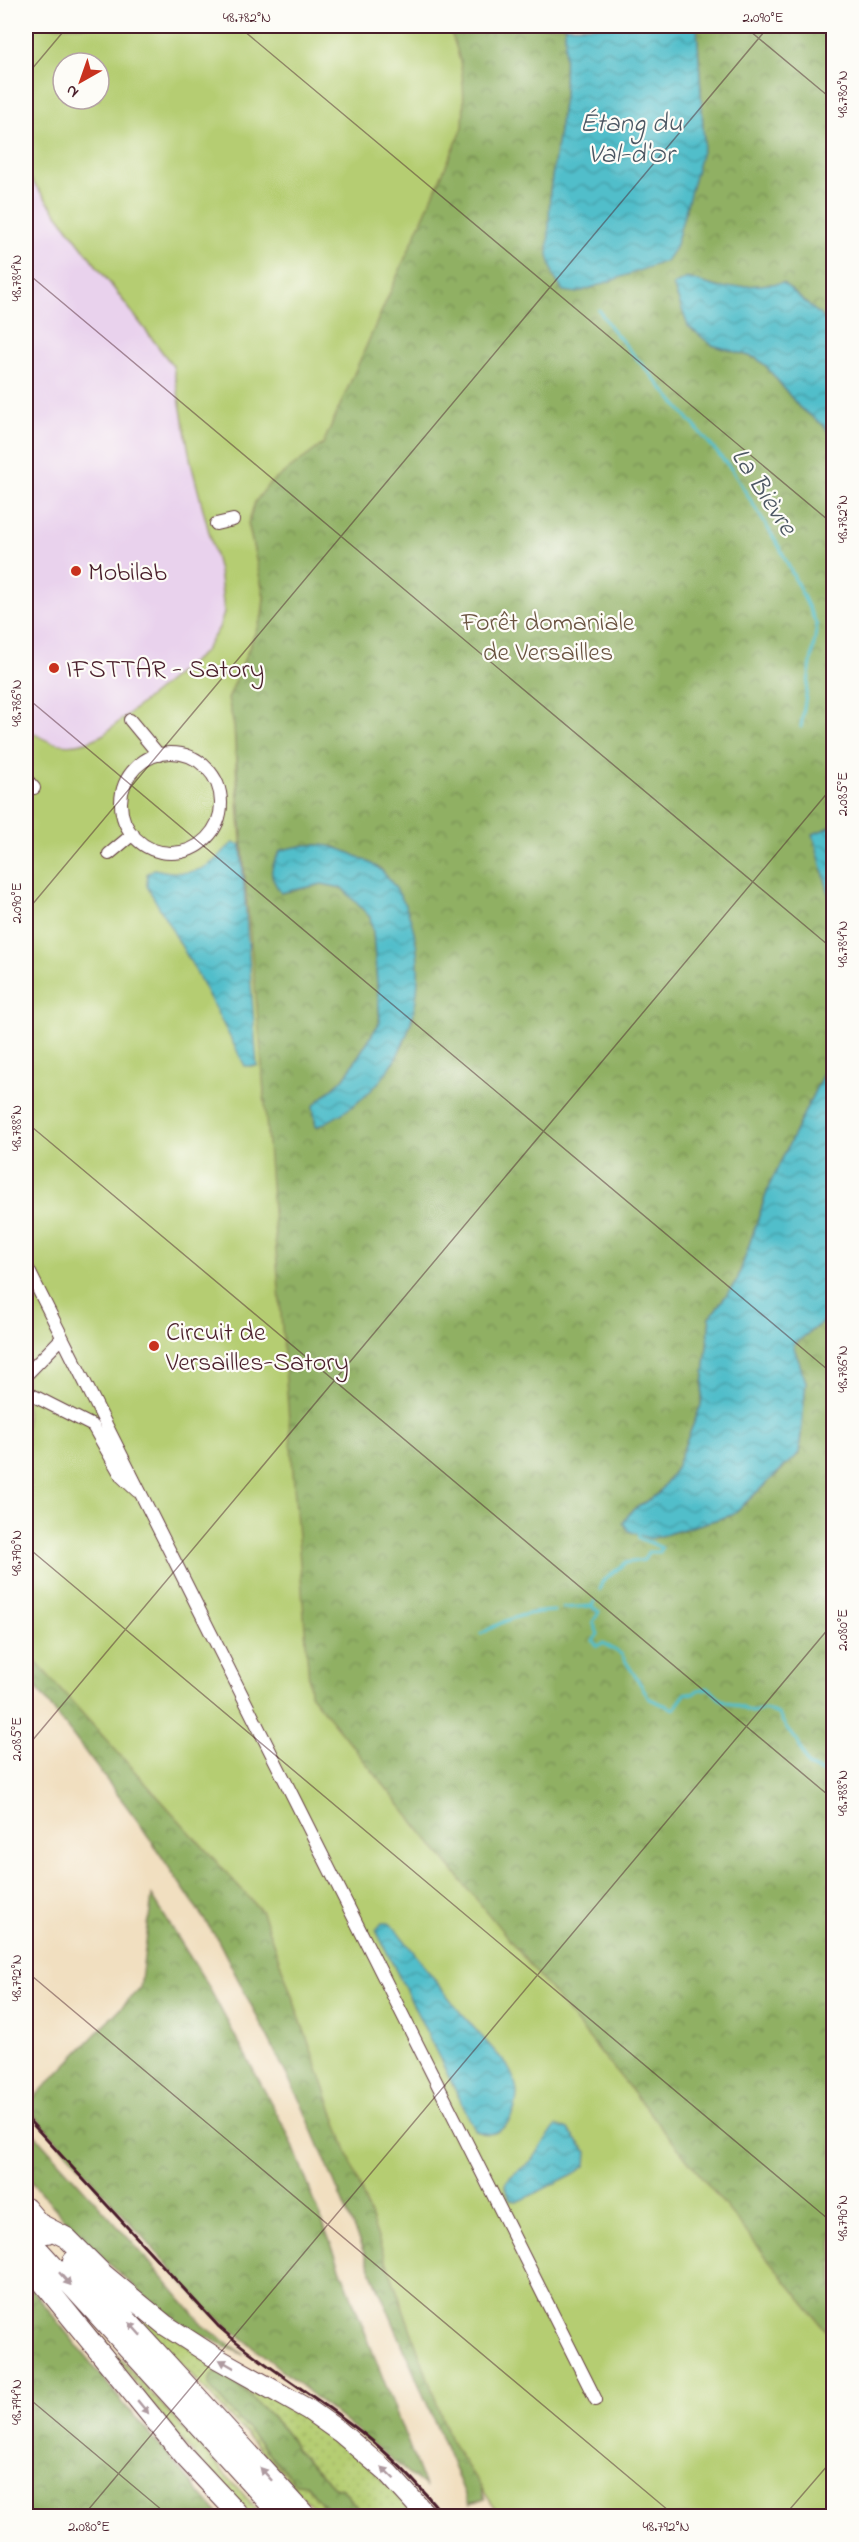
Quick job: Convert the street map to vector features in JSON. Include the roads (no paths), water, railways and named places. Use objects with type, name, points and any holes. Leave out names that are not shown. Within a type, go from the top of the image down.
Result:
[{"type":"highway","points":[[26,2208],[33,2230],[281,2517]]},
{"type":"highway","points":[[33,2230],[306,2517]]},
{"type":"highway","points":[[33,2230],[68,2238],[103,2274],[165,2325],[213,2356],[309,2410],[340,2432],[388,2473],[427,2517]]},
{"type":"highway","points":[[26,2262],[184,2456],[240,2517]]},
{"type":"street","points":[[216,524],[233,519]]},
{"type":"street","points":[[130,720],[159,755]]},
{"type":"street","points":[[171,753],[188,756],[202,763],[213,775],[220,789],[222,805],[218,820],[210,834],[199,845],[184,851],[169,853],[153,849],[133,834],[122,811],[122,793],[128,777],[139,764],[159,755],[171,753]]},
{"type":"street","points":[[109,854],[133,834]]},
{"type":"street","points":[[26,1265],[596,2400]]},
{"type":"street","points":[[26,1375],[62,1338]]},
{"type":"street","points":[[26,1392],[93,1426],[122,1477],[140,1494]]},
{"type":"water","name":"Étang du Val-d'Or","points":[[565,26],[697,26],[704,144],[675,248],[666,261],[577,293],[563,291],[554,277],[548,255],[550,191],[564,97]]},
{"type":"water","points":[[687,278],[720,288],[783,283],[833,326],[833,438],[823,425],[799,407],[766,366],[756,358],[712,345],[688,326],[673,285]]},
{"type":"water","points":[[834,826],[833,910],[813,834]]},
{"type":"water","points":[[233,843],[241,845],[257,1066],[245,1066],[194,968],[147,886],[147,874],[154,869],[178,873],[201,869],[215,860]]},
{"type":"water","points":[[306,845],[338,848],[382,871],[397,890],[408,912],[415,936],[418,961],[418,986],[414,1011],[407,1034],[390,1068],[382,1079],[352,1107],[316,1127],[313,1106],[345,1077],[380,1022],[370,917],[342,888],[322,884],[281,893],[274,881],[272,867],[281,850]]},
{"type":"water","points":[[833,1053],[833,1318],[825,1320],[793,1345],[806,1382],[799,1453],[732,1515],[650,1539],[629,1531],[623,1523],[631,1511],[658,1494],[675,1470],[701,1405],[710,1317],[737,1281],[769,1186]]},
{"type":"water","points":[[382,1923],[389,1923],[395,1928],[460,2012],[507,2065],[516,2084],[517,2100],[511,2118],[500,2130],[484,2133],[475,2130],[376,1930]]},
{"type":"water","points":[[557,2126],[568,2130],[587,2152],[586,2165],[522,2200],[510,2199],[505,2185],[507,2181],[532,2160]]},
{"type":"waterway","name":"La Bièvre","points":[[599,310],[610,327],[732,470],[780,548],[817,625],[801,727]]},
{"type":"waterway","points":[[600,1590],[602,1582],[625,1563],[644,1560],[648,1552],[660,1552],[662,1548],[639,1538],[638,1532]]},
{"type":"waterway","points":[[594,1602],[592,1606],[599,1612],[593,1622],[598,1634],[593,1641],[597,1646],[603,1643],[621,1654],[650,1699],[674,1709],[686,1693],[693,1694],[698,1690],[709,1688],[720,1699],[752,1712],[765,1709],[778,1714],[797,1740],[808,1766],[834,1777]]},
{"type":"waterway","points":[[563,1608],[591,1606]]},
{"type":"waterway","points":[[481,1634],[516,1617],[554,1611]]},
{"type":"railway","points":[[26,2117],[219,2327],[253,2355],[343,2418],[383,2450],[405,2471],[444,2516]]},
{"type":"place","name":"Mobilab","points":[[76,571]]},
{"type":"place","name":"IFSTTAR - Satory","points":[[54,668]]},
{"type":"place","name":"Circuit de Versailles-Satory","points":[[154,1346]]},
{"type":"park label","name":"Forêt domaniale de Versailles","points":[[548,636]]}]
